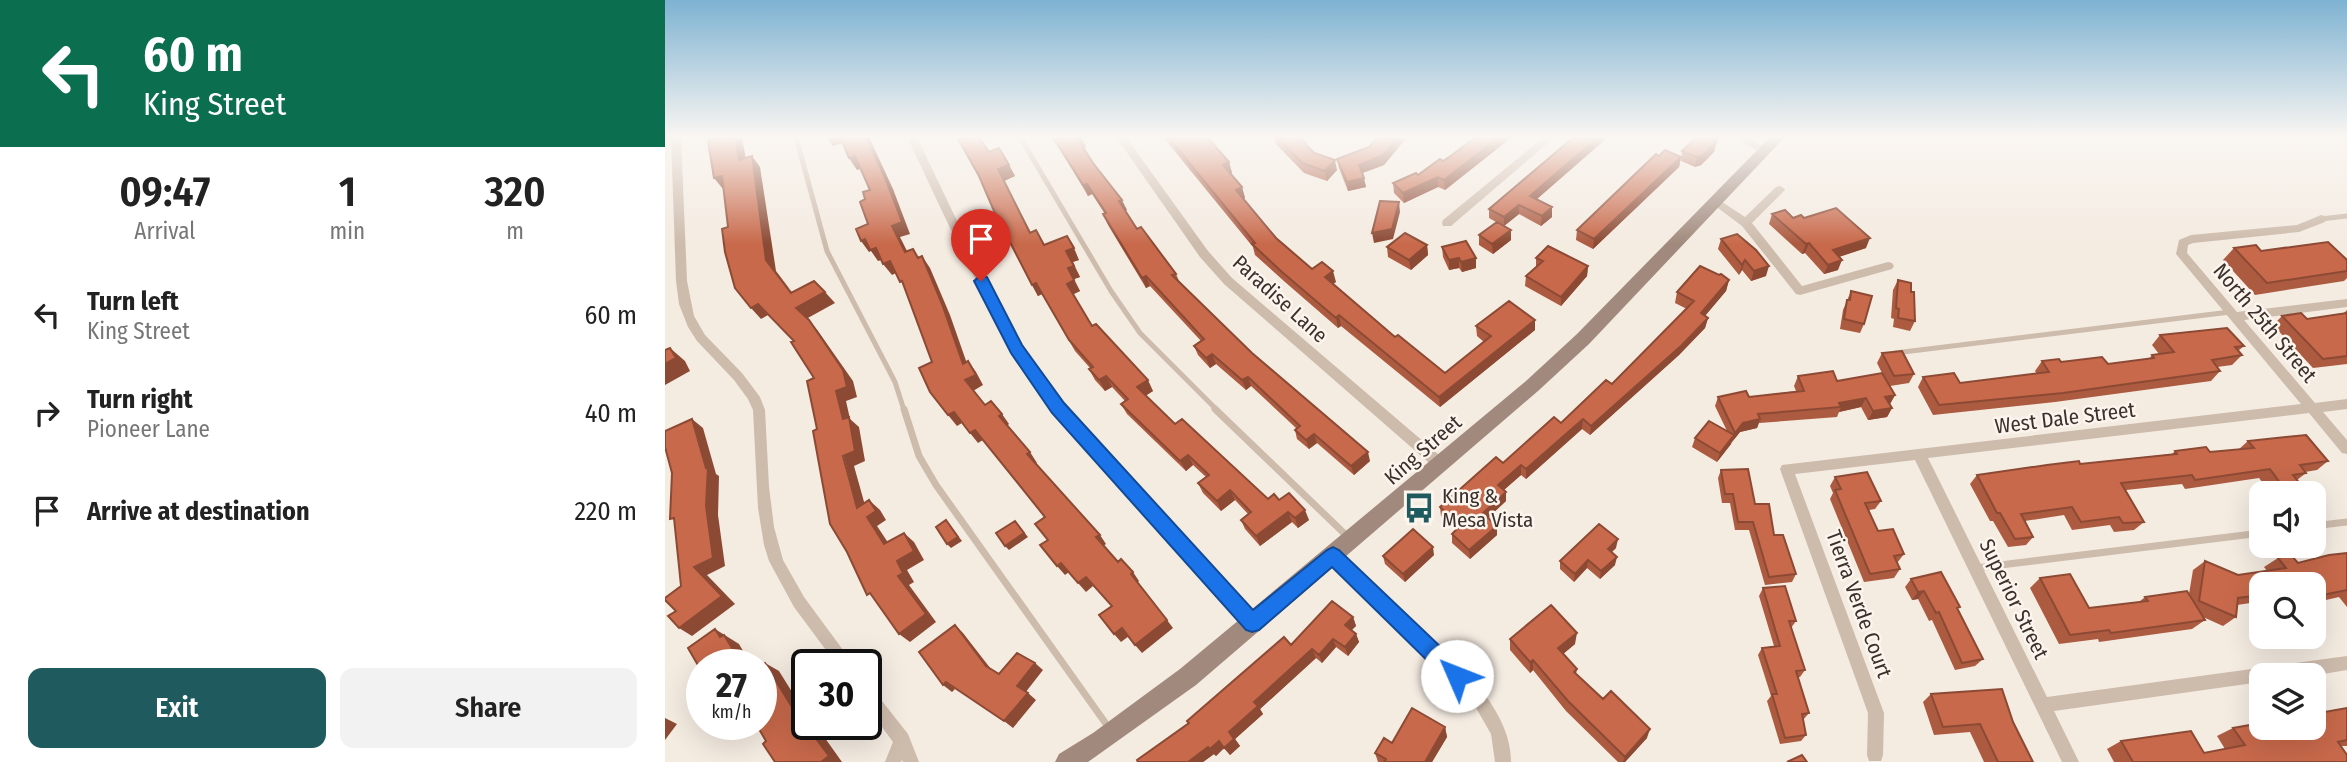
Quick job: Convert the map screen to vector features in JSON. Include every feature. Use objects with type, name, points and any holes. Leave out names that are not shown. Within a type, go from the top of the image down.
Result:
[{"type":"street","points":[[678,173],[680,281],[683,301],[695,330],[754,394],[759,410],[766,512],[775,559],[806,611],[834,649]]},
{"type":"street","points":[[929,173],[1000,319],[1032,374],[1058,408],[1252,623]]},
{"type":"street","name":"Paradise Lane","points":[[1146,173],[1204,254],[1228,281],[1440,464]]},
{"type":"street","points":[[1447,223],[1507,173]]},
{"type":"street","name":"King Street","points":[[1067,762],[1188,677],[1532,386],[1583,339],[1744,173]]},
{"type":"street","points":[[1746,223],[1780,189]]},
{"type":"street","points":[[1715,202],[1746,223],[1800,290],[1888,266]]},
{"type":"street","points":[[2181,254],[2183,243],[2191,239],[2299,228],[2321,219]]},
{"type":"street","name":"North 25th Street","points":[[2181,254],[2347,449]]},
{"type":"street","points":[[2232,315],[2347,303]]},
{"type":"street","name":"West Dale Street","points":[[1787,469],[2347,404]]},
{"type":"street","name":"Superior Street","points":[[1919,454],[2071,762]]},
{"type":"street","name":"Tierra Verde Court","points":[[1787,469],[1876,713],[1875,755]]},
{"type":"street","points":[[1333,556],[1476,694],[1499,734],[1503,762]]},
{"type":"street","points":[[2043,705],[2347,663]]},
{"type":"street","points":[[882,713],[902,740],[911,762]]},
{"type":"street","points":[[894,762],[902,740]]},
{"type":"lane","points":[[806,173],[827,251],[895,382],[919,456],[936,485],[1112,732]]},
{"type":"lane","points":[[1041,173],[1111,291],[1140,333],[1352,541]]},
{"type":"lane","points":[[2321,219],[2347,216]]},
{"type":"lane","points":[[1882,355],[2232,315]]},
{"type":"lane","points":[[2326,524],[2347,522]]},
{"type":"lane","points":[[1976,568],[2249,534]]},
{"type":"building","points":[[713,173],[754,173],[766,260],[791,293],[814,281],[825,292],[796,308],[809,320],[843,370],[847,387],[836,391],[843,419],[849,417],[855,451],[843,456],[857,508],[869,500],[876,511],[867,517],[884,544],[904,533],[914,551],[897,561],[903,573],[898,576],[926,614],[899,634],[870,593],[867,595],[847,552],[830,524],[813,431],[817,429],[807,381],[814,378],[791,342],[794,341],[758,304],[751,308],[735,288],[722,229],[728,227],[722,176],[714,178]]},
{"type":"building","points":[[862,173],[882,173],[902,222],[892,226],[905,252],[913,249],[918,258],[922,256],[963,364],[968,361],[976,375],[965,380],[985,405],[991,401],[1002,414],[999,416],[1030,452],[1027,454],[1100,535],[1096,537],[1118,562],[1121,559],[1133,572],[1131,574],[1167,620],[1135,645],[1122,628],[1114,634],[1099,615],[1112,606],[1086,577],[1078,583],[1061,563],[1057,566],[1040,545],[1048,540],[1035,524],[1045,517],[975,430],[970,433],[954,412],[948,415],[930,392],[919,368],[932,362],[902,281],[900,282],[890,261],[883,264],[876,248],[870,250],[865,239],[861,241],[856,229],[868,224],[860,202],[865,199],[863,192],[870,190]]},
{"type":"building","points":[[977,173],[1000,173],[1030,233],[1036,230],[1044,245],[1067,236],[1074,248],[1066,251],[1074,266],[1068,268],[1074,280],[1067,284],[1092,326],[1096,324],[1148,380],[1137,387],[1175,424],[1182,419],[1268,499],[1274,494],[1279,500],[1289,493],[1305,510],[1295,518],[1288,512],[1256,536],[1241,520],[1251,512],[1230,490],[1217,501],[1198,483],[1209,475],[1188,455],[1180,461],[1121,404],[1128,399],[1106,376],[1099,380],[1089,369],[1093,367],[1069,340],[1036,283],[1032,285]]},
{"type":"building","points":[[1075,173],[1100,173],[1122,200],[1119,201],[1137,229],[1141,227],[1176,274],[1172,275],[1252,353],[1368,452],[1351,466],[1314,434],[1306,440],[1295,430],[1300,426],[1248,377],[1242,380],[1212,354],[1206,358],[1194,346],[1204,339],[1146,276],[1142,278],[1103,214],[1106,213],[1087,184],[1083,185]]},
{"type":"building","points":[[1197,173],[1230,173],[1242,187],[1236,190],[1276,238],[1312,269],[1322,262],[1333,271],[1325,277],[1395,337],[1398,335],[1445,373],[1491,336],[1476,326],[1509,301],[1535,320],[1439,397],[1339,315],[1336,318],[1252,244],[1255,243]]},
{"type":"building","points":[[1343,173],[1362,173],[1364,178],[1347,182]]},
{"type":"building","points":[[1416,173],[1418,175],[1421,173],[1454,173],[1444,180],[1438,177],[1403,193],[1393,183]]},
{"type":"building","points":[[1532,173],[1557,173],[1530,196],[1552,207],[1542,216],[1519,205],[1504,217],[1489,209]]},
{"type":"building","points":[[1637,173],[1664,173],[1594,239],[1577,230]]},
{"type":"building","points":[[1380,201],[1399,202],[1392,229],[1372,233]]},
{"type":"building","points":[[1836,208],[1870,238],[1833,250],[1842,260],[1828,265],[1809,243],[1806,244],[1772,214],[1785,210],[1793,218],[1801,215],[1804,218]]},
{"type":"building","points":[[1497,222],[1511,230],[1492,244],[1479,235]]},
{"type":"building","points":[[1405,233],[1427,245],[1409,260],[1387,247]]},
{"type":"building","points":[[1737,234],[1756,250],[1769,266],[1754,271],[1745,260],[1742,265],[1721,239]]},
{"type":"building","points":[[1466,241],[1476,258],[1461,262],[1459,258],[1449,260],[1442,247]]},
{"type":"building","points":[[2328,242],[2347,260],[2347,271],[2267,283],[2234,248],[2256,245],[2261,251]]},
{"type":"building","points":[[1548,246],[1588,266],[1561,297],[1526,276],[1543,261],[1536,258]]},
{"type":"building","points":[[1700,266],[1729,280],[1701,313],[1708,318],[1682,345],[1591,426],[1583,419],[1526,469],[1521,465],[1498,485],[1506,492],[1483,513],[1497,526],[1469,550],[1452,534],[1460,526],[1440,507],[1496,457],[1503,463],[1554,417],[1561,423],[1606,380],[1612,384],[1694,301],[1677,292]]},
{"type":"building","points":[[1898,280],[1911,283],[1915,321],[1898,318]]},
{"type":"building","points":[[1851,291],[1872,296],[1864,324],[1844,319]]},
{"type":"building","points":[[2301,313],[2307,319],[2347,313],[2347,356],[2323,359],[2282,316]]},
{"type":"building","points":[[2227,328],[2244,346],[2235,347],[2242,355],[2212,360],[2220,371],[2063,393],[1939,405],[1923,377],[1954,373],[1960,383],[2049,372],[2042,361],[2059,359],[2061,362],[2102,357],[2108,364],[2154,358],[2152,355],[2174,352],[2160,335]]},
{"type":"building","points":[[670,348],[676,358],[665,364],[665,350]]},
{"type":"building","points":[[1902,351],[1914,374],[1894,376],[1882,353]]},
{"type":"building","points":[[1833,371],[1837,381],[1882,373],[1895,395],[1885,397],[1892,408],[1873,411],[1866,398],[1839,403],[1841,407],[1758,414],[1760,419],[1743,423],[1735,433],[1718,397],[1746,391],[1749,397],[1804,391],[1798,376]]},
{"type":"building","points":[[692,419],[706,468],[708,467],[706,506],[713,558],[694,567],[722,596],[679,628],[668,616],[676,611],[665,600],[681,586],[674,518],[670,519],[672,473],[665,447],[665,431]]},
{"type":"building","points":[[1709,421],[1734,435],[1720,453],[1695,438]]},
{"type":"building","points":[[2306,435],[2328,461],[2300,465],[2306,473],[2293,475],[2298,481],[2279,481],[2270,469],[2195,480],[2192,475],[2121,483],[2144,522],[2123,523],[2119,517],[2081,522],[2072,507],[2021,514],[2033,537],[2015,539],[2000,513],[1997,513],[1977,475],[2079,461],[2080,464],[2177,454],[2175,451],[2206,447],[2210,452],[2254,448],[2248,441]]},
{"type":"building","points":[[1748,469],[1755,504],[1769,504],[1774,535],[1783,535],[1796,574],[1769,577],[1753,522],[1738,522],[1733,494],[1725,494],[1721,470]]},
{"type":"building","points":[[1867,472],[1881,501],[1865,503],[1878,531],[1893,529],[1904,554],[1894,556],[1900,569],[1870,574],[1835,490],[1841,489],[1835,477]]},
{"type":"building","points":[[946,520],[958,537],[947,544],[936,527]]},
{"type":"building","points":[[1015,521],[1024,533],[1005,546],[996,533]]},
{"type":"building","points":[[1599,524],[1618,539],[1608,549],[1617,557],[1601,571],[1588,560],[1575,574],[1560,561]]},
{"type":"building","points":[[1413,529],[1433,547],[1403,574],[1383,556]]},
{"type":"building","points":[[2347,553],[2347,590],[2326,594],[2326,572],[2259,572],[2286,568],[2278,558],[2294,558],[2298,563],[2326,558],[2329,555]]},
{"type":"building","points":[[2205,561],[2238,575],[2249,573],[2249,597],[2238,598],[2236,617],[2199,601]]},
{"type":"building","points":[[1941,572],[1983,659],[1962,663],[1939,612],[1936,613],[1924,591],[1918,592],[1911,579]]},
{"type":"building","points":[[2070,574],[2089,608],[2148,601],[2145,597],[2187,591],[2205,620],[2111,633],[2109,630],[2070,635],[2040,578]]},
{"type":"building","points":[[1785,586],[1796,621],[1789,621],[1805,670],[1796,671],[1809,713],[1802,714],[1806,735],[1785,738],[1772,694],[1777,694],[1762,648],[1780,646],[1763,588]]},
{"type":"building","points":[[1332,601],[1353,617],[1345,625],[1356,634],[1345,647],[1333,639],[1319,655],[1312,649],[1254,702],[1258,706],[1229,732],[1234,739],[1224,748],[1219,741],[1188,762],[1138,762],[1137,760],[1189,723],[1187,721],[1284,637],[1291,645]]},
{"type":"building","points":[[1551,605],[1577,633],[1558,648],[1577,669],[1574,672],[1603,699],[1611,691],[1650,729],[1625,757],[1510,639]]},
{"type":"building","points":[[955,625],[986,666],[999,674],[1017,653],[1035,663],[1017,686],[1028,693],[1004,721],[946,682],[943,685],[919,652]]},
{"type":"building","points":[[715,629],[720,637],[724,635],[733,649],[689,649]]},
{"type":"building","points":[[777,683],[791,706],[791,740],[817,740],[829,756],[821,762],[775,762],[763,744],[777,740]]},
{"type":"building","points":[[2002,689],[2013,722],[2033,762],[1998,762],[1980,724],[1943,727],[1931,694]]},
{"type":"building","points":[[1412,708],[1445,727],[1425,762],[1384,762],[1386,759],[1375,753],[1384,738],[1392,743]]},
{"type":"building","points":[[2347,708],[2347,740],[2338,742],[2347,755],[2347,762],[2133,762],[2121,741],[2191,731],[2204,753],[2245,745],[2233,728],[2249,725],[2249,740],[2326,740],[2326,712]]},
{"type":"building","points":[[1802,755],[1807,762],[1787,762]]},
{"type":"place","name":"King & Mesa Vista","points":[[1419,508]]},
{"type":"route","points":[[981,281],[1016,348],[1058,408],[1252,623],[1333,556],[1457,676]]}]
